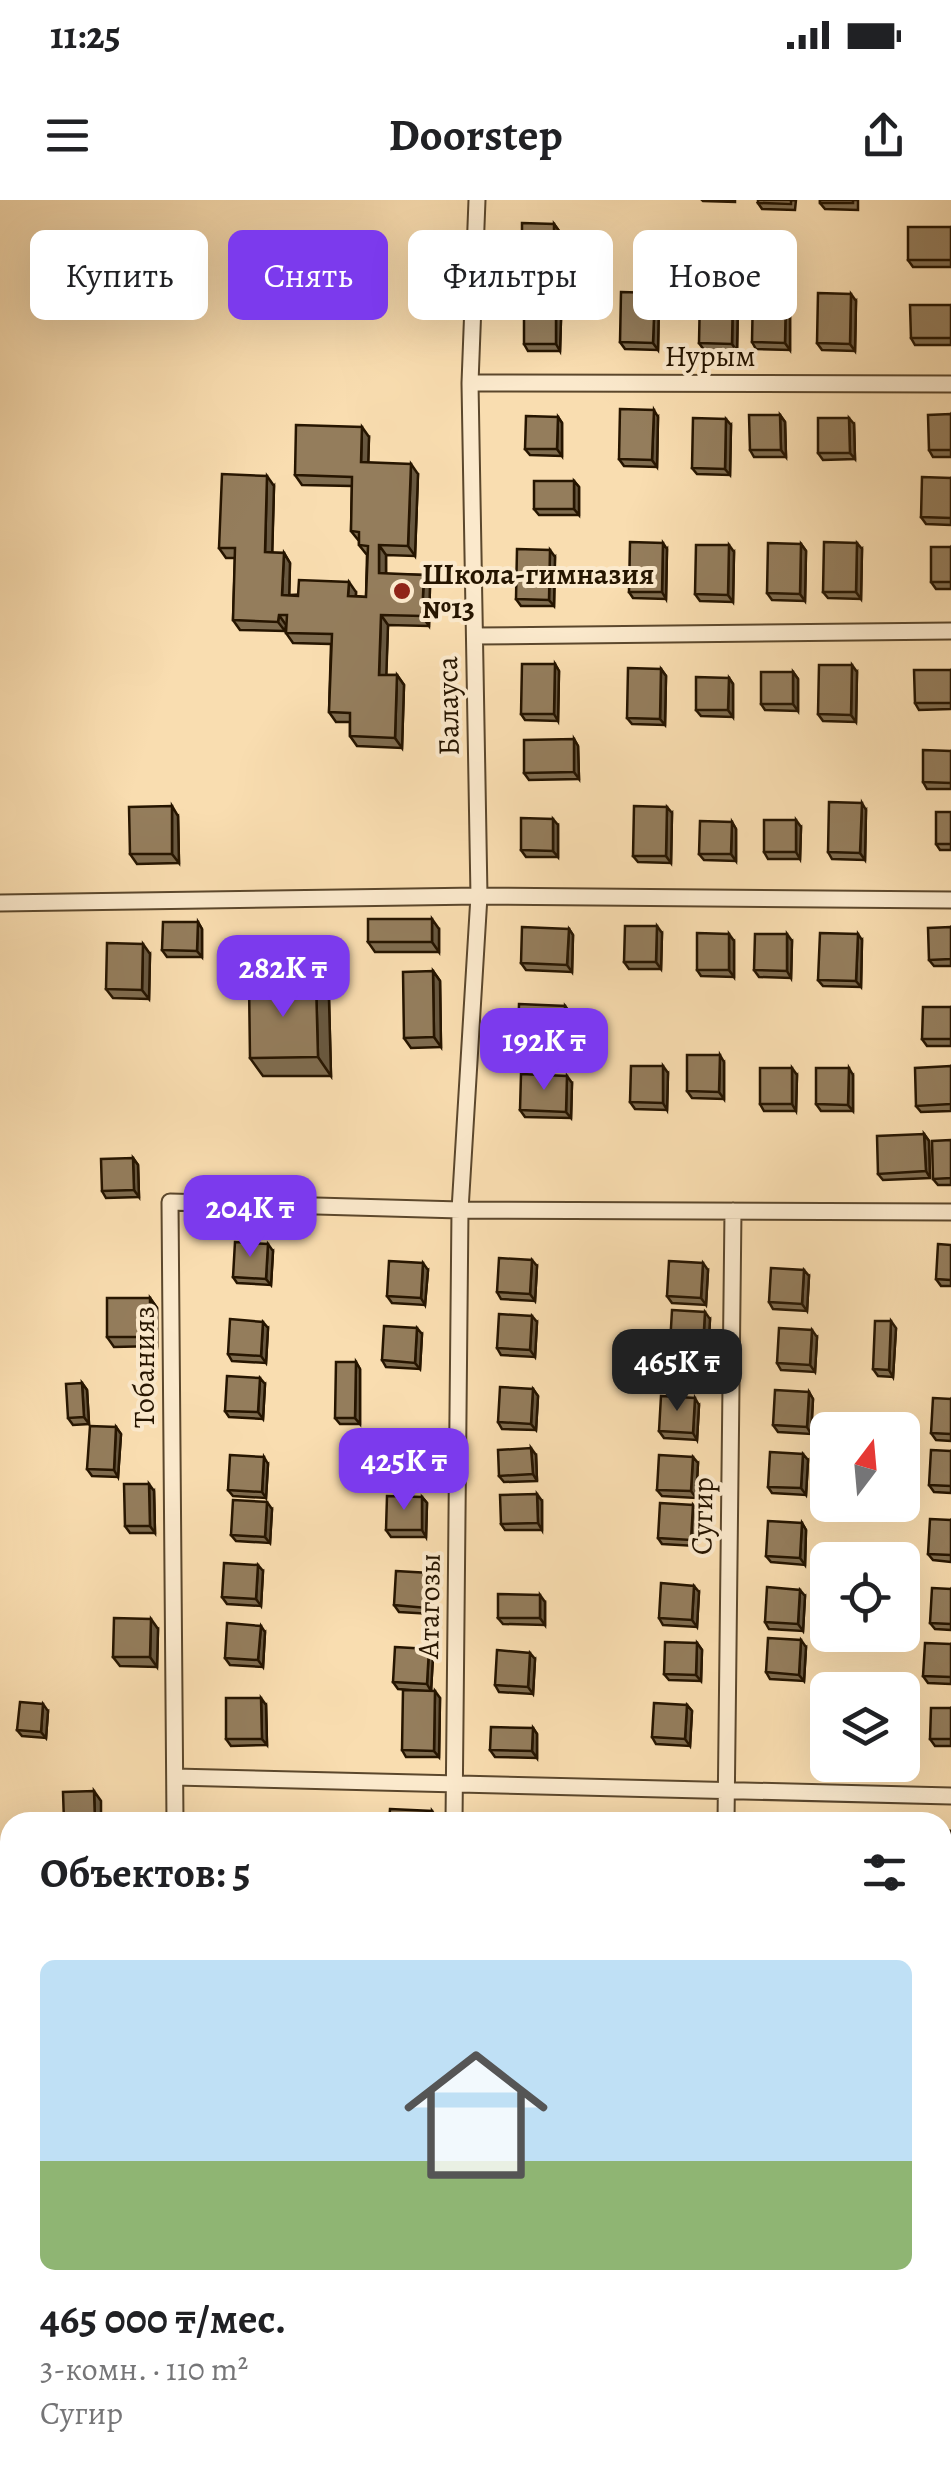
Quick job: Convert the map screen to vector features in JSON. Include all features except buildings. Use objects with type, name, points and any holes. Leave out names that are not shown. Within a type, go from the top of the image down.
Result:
[{"type":"street","name":"Балауса","points":[[460,1210],[479,896],[470,383],[478,200]]},
{"type":"street","name":"Нурым","points":[[470,383],[951,384]]},
{"type":"street","points":[[475,636],[951,631]]},
{"type":"street","points":[[0,903],[479,896],[951,900]]},
{"type":"street","name":"Тобанияз","points":[[176,1812],[170,1202],[460,1210]]},
{"type":"street","points":[[460,1210],[951,1212]]},
{"type":"street","name":"Атагозы","points":[[454,1812],[460,1210]]},
{"type":"street","name":"Сугир","points":[[726,1812],[733,1211]]},
{"type":"street","points":[[175,1777],[951,1796]]},
{"type":"place","name":"Школа-гимназия №13","points":[[402,591]]}]
